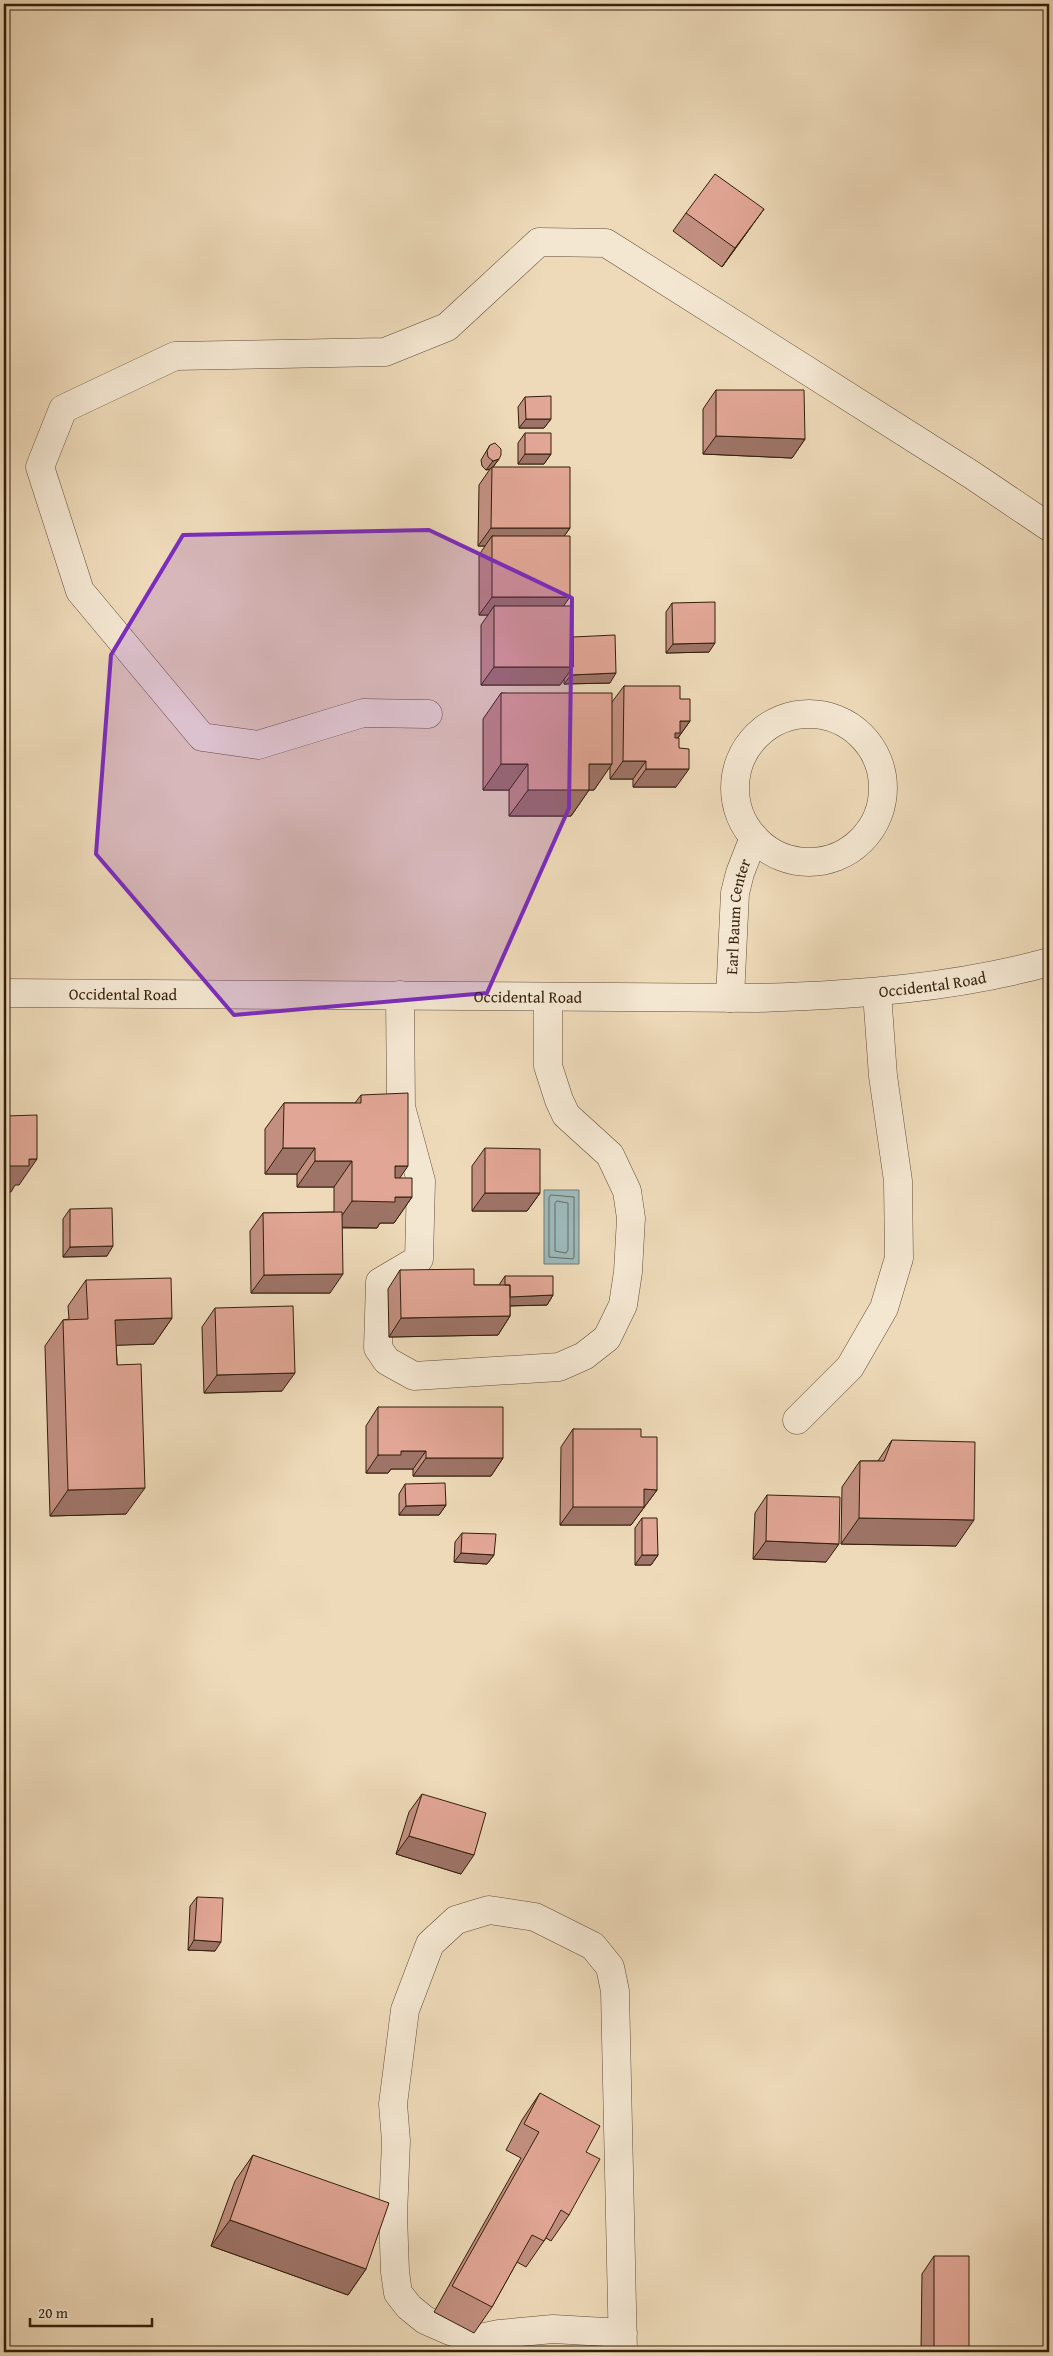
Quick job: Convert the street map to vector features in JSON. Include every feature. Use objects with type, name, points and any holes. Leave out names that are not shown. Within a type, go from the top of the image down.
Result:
[{"type":"street","points":[[428,714],[362,713],[258,745],[202,737],[80,591],[40,467],[63,409],[174,356],[386,352],[447,327],[539,242],[606,243],[972,474],[1049,527]]},
{"type":"street","name":"Earl Baum Center","points":[[804,714],[828,716],[851,726],[868,743],[880,766],[883,790],[878,814],[866,835],[848,851],[825,860],[800,862],[777,855],[754,837],[742,821],[735,798],[735,774],[744,751],[759,732],[780,720],[804,714]]},
{"type":"street","name":"Earl Baum Center","points":[[730,998],[735,893],[740,873],[754,837]]},
{"type":"street","name":"Occidental Road","points":[[4,993],[730,998],[877,992],[976,978],[1049,962]]},
{"type":"street","points":[[797,1420],[850,1367],[884,1308],[899,1258],[898,1181],[883,1076],[877,992]]},
{"type":"street","points":[[400,995],[402,1107],[421,1181],[419,1259],[380,1282],[378,1348],[386,1361],[414,1376],[559,1367],[584,1356],[607,1338],[623,1305],[628,1272],[631,1218],[627,1191],[610,1155],[566,1115],[558,1100],[548,1066],[548,997]]},
{"type":"street","points":[[488,1910],[535,1916],[593,1946],[610,1967],[615,1990],[623,2343],[553,2329],[499,2334],[475,2340],[425,2320],[409,2307],[398,2293],[394,2272],[393,2214],[396,2141],[394,2104],[405,2010],[430,1944],[456,1920],[488,1910]]},
{"type":"highlighted area","points":[[429,530],[572,598],[569,808],[487,993],[234,1015],[96,854],[111,655],[183,535]]},
{"type":"water","points":[[544,1190],[579,1190],[579,1264],[544,1264]]},
{"type":"building","points":[[715,174],[764,209],[735,248],[686,213]]},
{"type":"building","points":[[716,390],[804,390],[805,439],[716,436]]},
{"type":"building","points":[[551,396],[551,419],[526,419],[525,397]]},
{"type":"building","points":[[525,433],[551,433],[551,454],[525,454]]},
{"type":"building","points":[[495,443],[501,449],[501,455],[499,459],[493,461],[488,457],[487,451],[490,445]]},
{"type":"building","points":[[492,467],[570,467],[570,528],[491,528]]},
{"type":"building","points":[[492,536],[570,536],[570,597],[492,597]]},
{"type":"building","points":[[715,602],[715,643],[673,644],[672,603]]},
{"type":"building","points":[[494,606],[573,606],[573,667],[494,667]]},
{"type":"building","points":[[615,635],[616,673],[571,675],[573,667],[573,637]]},
{"type":"building","points":[[624,686],[680,686],[680,699],[690,699],[690,721],[680,721],[680,733],[675,733],[675,738],[679,738],[679,748],[689,749],[689,769],[646,769],[646,761],[623,761]]},
{"type":"building","points":[[501,693],[612,693],[612,764],[589,764],[589,790],[528,790],[528,764],[501,764]]},
{"type":"building","points":[[4,1090],[6,1090],[6,1116],[37,1115],[37,1159],[29,1159],[29,1166],[8,1166],[8,1179],[4,1179]]},
{"type":"building","points":[[408,1093],[408,1166],[395,1166],[395,1178],[412,1178],[412,1197],[395,1197],[395,1202],[352,1201],[352,1161],[315,1161],[315,1148],[283,1148],[284,1103],[361,1103],[361,1095]]},
{"type":"building","points":[[485,1148],[540,1149],[540,1193],[485,1193]]},
{"type":"building","points":[[112,1208],[113,1246],[70,1247],[70,1209]]},
{"type":"building","points":[[342,1212],[343,1274],[264,1275],[263,1213]]},
{"type":"building","points":[[474,1269],[474,1285],[510,1285],[510,1316],[401,1318],[400,1270]]},
{"type":"building","points":[[505,1276],[553,1276],[553,1295],[510,1297],[510,1285],[505,1285]]},
{"type":"building","points":[[171,1278],[172,1318],[115,1320],[117,1365],[141,1364],[145,1488],[68,1490],[63,1320],[88,1319],[86,1280]]},
{"type":"building","points":[[293,1306],[295,1373],[217,1375],[215,1308]]},
{"type":"building","points":[[378,1407],[503,1407],[503,1458],[426,1458],[426,1451],[401,1451],[401,1455],[378,1455]]},
{"type":"building","points":[[573,1429],[641,1429],[641,1437],[657,1437],[657,1490],[644,1489],[644,1507],[573,1507]]},
{"type":"building","points":[[892,1440],[975,1442],[974,1520],[859,1518],[860,1461],[884,1461]]},
{"type":"building","points":[[445,1483],[446,1505],[406,1506],[405,1484]]},
{"type":"building","points":[[767,1495],[840,1497],[839,1544],[766,1541]]},
{"type":"building","points":[[642,1518],[657,1518],[658,1555],[642,1555]]},
{"type":"building","points":[[462,1533],[496,1534],[494,1555],[461,1553]]},
{"type":"building","points":[[422,1794],[486,1813],[474,1855],[409,1836]]},
{"type":"building","points":[[197,1897],[223,1898],[221,1942],[194,1940]]},
{"type":"building","points":[[540,2093],[600,2126],[586,2152],[600,2159],[569,2215],[561,2210],[544,2241],[532,2235],[492,2307],[452,2286],[539,2132],[524,2124]]},
{"type":"building","points":[[253,2155],[389,2203],[366,2269],[230,2220]]},
{"type":"building","points":[[934,2256],[969,2256],[969,2352],[934,2352]]}]
